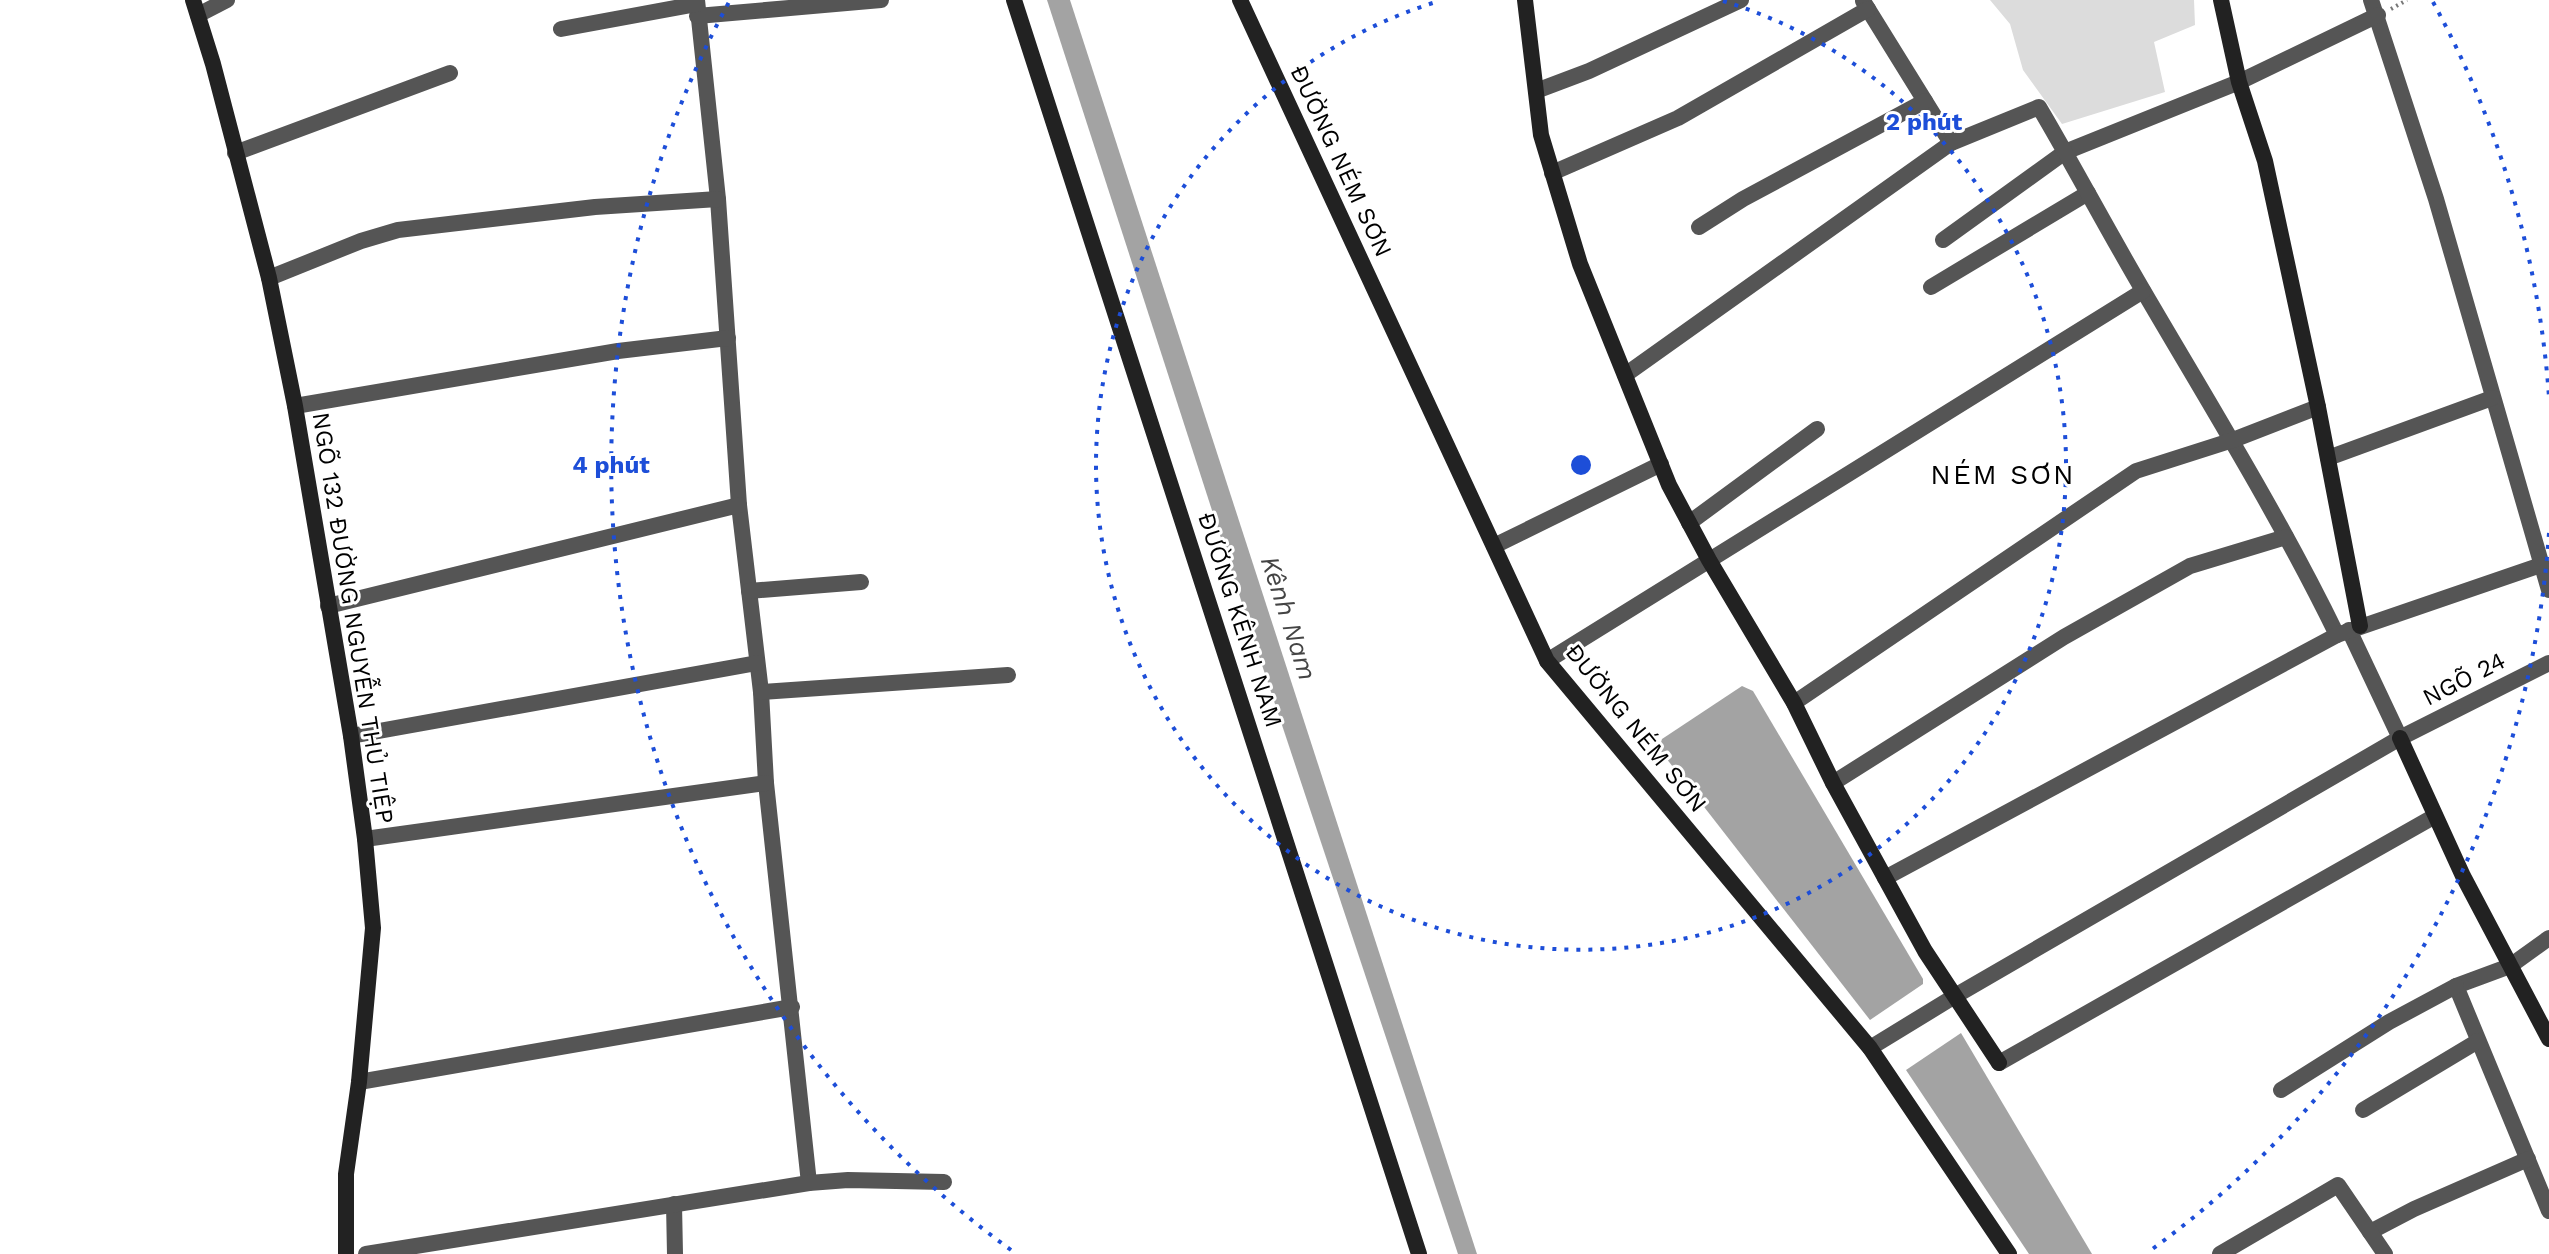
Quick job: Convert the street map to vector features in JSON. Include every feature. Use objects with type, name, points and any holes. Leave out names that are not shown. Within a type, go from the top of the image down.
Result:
[{"type":"street","points":[[196,7],[227,0]]},
{"type":"street","points":[[561,29],[697,7],[881,0]]},
{"type":"street","name":"ĐƯỜNG KÊNH NAM","points":[[1014,0],[1419,1254]]},
{"type":"street","name":"ĐƯỜNG NÉM SƠN","points":[[1240,0],[1547,661],[1870,1048],[2009,1254]]},
{"type":"street","points":[[1525,0],[1541,135],[1552,173],[1580,264],[1661,464],[1709,560],[1794,703],[1833,783],[1925,951],[1999,1063],[2435,816]]},
{"type":"street","points":[[1536,91],[1589,71],[1741,0]]},
{"type":"street","points":[[2221,0],[2239,82],[2265,161],[2318,407],[2328,458],[2349,630]]},
{"type":"street","points":[[1552,173],[1678,118],[1865,4],[1951,143]]},
{"type":"street","name":"NGÕ 132 ĐƯỜNG NGUYỄN THỦ TIỆP","points":[[196,7],[269,278],[295,406],[351,736],[365,839],[373,928],[359,1082],[346,1174],[346,1254]]},
{"type":"street","points":[[697,7],[718,199],[739,505],[761,692],[766,783],[809,1183]]},
{"type":"street","points":[[1943,240],[2065,152],[2239,82],[2375,8],[2436,199],[2549,590]]},
{"type":"street","points":[[235,153],[450,73]]},
{"type":"street","points":[[1699,227],[1743,199],[1925,101]]},
{"type":"street","points":[[1625,375],[1951,143],[2039,107],[2286,537],[2349,630],[2463,876],[2549,1039]]},
{"type":"street","points":[[1931,287],[2088,193]]},
{"type":"street","points":[[269,278],[361,241],[398,230],[595,207],[718,199]]},
{"type":"street","points":[[1547,661],[2143,291]]},
{"type":"street","points":[[295,406],[618,351],[728,338]]},
{"type":"street","points":[[2328,458],[2492,398]]},
{"type":"street","points":[[1794,703],[2136,471],[2233,440],[2318,407]]},
{"type":"street","points":[[1689,523],[1817,429]]},
{"type":"street","points":[[1494,546],[1661,464]]},
{"type":"street","points":[[328,606],[739,505]]},
{"type":"street","points":[[1833,783],[2064,637],[2190,566],[2286,537]]},
{"type":"street","points":[[1885,878],[2349,630],[2541,565]]},
{"type":"street","points":[[749,591],[861,582]]},
{"type":"street","points":[[351,736],[757,663]]},
{"type":"street","name":"NGÕ 24","points":[[1870,1048],[2400,738],[2549,663]]},
{"type":"street","points":[[761,692],[1008,675]]},
{"type":"street","points":[[365,839],[766,783]]},
{"type":"street","points":[[2281,1090],[2389,1022],[2456,986],[2510,966],[2549,938]]},
{"type":"street","points":[[2456,986],[2549,1211]]},
{"type":"street","points":[[359,1082],[792,1007]]},
{"type":"street","points":[[2363,1110],[2478,1041]]},
{"type":"street","points":[[2370,1232],[2414,1209],[2528,1159]]},
{"type":"street","points":[[366,1254],[809,1183],[848,1180],[944,1182]]},
{"type":"street","points":[[2220,1254],[2338,1185],[2385,1254]]},
{"type":"street","points":[[674,1204],[675,1254]]},
{"type":"shaded area","name":"Kênh Nam","points":[[1047,0],[1070,0],[1477,1254],[1458,1254],[1262,665]]},
{"type":"shaded area","points":[[1990,0],[2194,0],[2195,25],[2154,42],[2165,92],[2062,124],[2023,70],[2010,24]]},
{"type":"shaded area","points":[[1742,686],[1753,691],[1923,979],[1923,984],[1870,1020],[1659,749],[1662,739]]},
{"type":"shaded area","points":[[1961,1033],[2092,1254],[2029,1254],[1906,1070]]},
{"type":"district","name":"NÉM SƠN","points":[[2003,474]]}]
